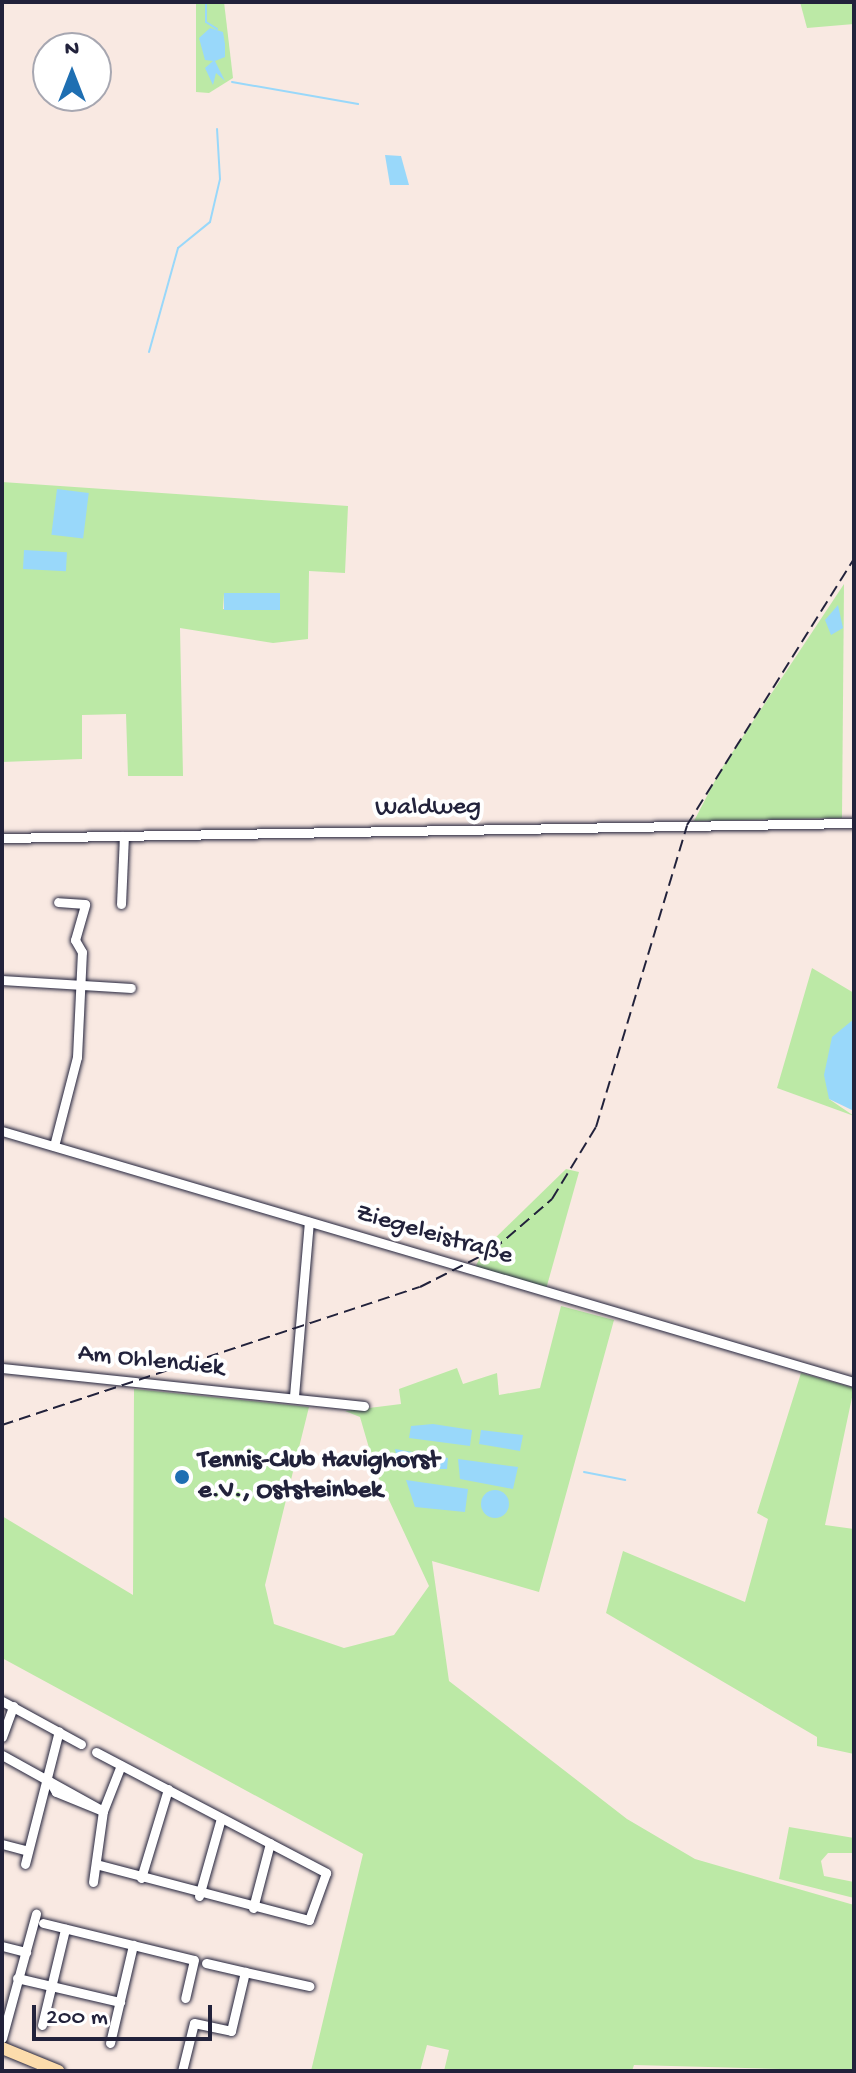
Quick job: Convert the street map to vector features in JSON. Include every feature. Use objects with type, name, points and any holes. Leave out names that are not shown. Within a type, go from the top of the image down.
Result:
[{"type":"main road","points":[[2,2048],[58,2071]]},
{"type":"street","name":"Waldweg","points":[[2,838],[854,823]]},
{"type":"street","points":[[121,904],[124,836]]},
{"type":"street","points":[[54,1146],[77,1057],[81,985],[75,940],[85,904],[58,902]]},
{"type":"street","points":[[2,980],[131,988]]},
{"type":"street","name":"Ziegeleistraße","points":[[2,1131],[854,1382]]},
{"type":"street","points":[[294,1396],[309,1222]]},
{"type":"street","name":"Am Ohlendiek","points":[[2,1368],[294,1396],[364,1406]]},
{"type":"street","points":[[2,1701],[81,1744]]},
{"type":"street","points":[[2,1737],[13,1706]]},
{"type":"street","points":[[25,1864],[25,1850],[50,1782],[59,1731]]},
{"type":"street","points":[[96,1752],[326,1873],[319,1902],[309,1920],[199,1896],[96,1864]]},
{"type":"street","points":[[2,1755],[50,1782],[56,1792],[103,1811]]},
{"type":"street","points":[[93,1882],[103,1811],[121,1765]]},
{"type":"street","points":[[141,1878],[168,1789]]},
{"type":"street","points":[[199,1896],[221,1818]]},
{"type":"street","points":[[253,1908],[270,1843]]},
{"type":"street","points":[[2,1844],[25,1850]]},
{"type":"street","points":[[2,2038],[36,1914]]},
{"type":"street","points":[[43,1923],[194,1960],[185,1998]]},
{"type":"street","points":[[42,2025],[65,1929]]},
{"type":"street","points":[[110,2043],[133,1945]]},
{"type":"street","points":[[2,1946],[26,1952]]},
{"type":"street","points":[[206,1963],[309,1986]]},
{"type":"street","points":[[182,2071],[194,2023],[231,2031],[245,1972]]},
{"type":"street","points":[[17,1978],[120,2002]]},
{"type":"green space","points":[[196,2],[224,2],[233,78],[209,93],[196,92]]},
{"type":"green space","points":[[800,2],[854,2],[854,24],[807,28]]},
{"type":"green space","points":[[2,482],[348,506],[345,573],[309,571],[308,639],[273,643],[180,628],[183,776],[128,776],[126,714],[82,715],[82,759],[2,762]],"holes":[[[280,593],[280,608],[223,609],[224,594]]]},
{"type":"green space","points":[[844,584],[842,818],[694,821],[720,771]]},
{"type":"green space","points":[[812,968],[854,993],[854,1019],[829,1099],[854,1116],[777,1088]]},
{"type":"green space","points":[[566,1169],[579,1172],[546,1289],[474,1269],[486,1247]]},
{"type":"green space","points":[[561,1306],[614,1320],[539,1592],[432,1561],[449,1681],[627,1819],[695,1859],[854,1905],[854,2071],[634,2065],[632,2071],[444,2071],[449,2050],[427,2045],[420,2071],[311,2071],[363,1854],[2,1658],[2,1516],[133,1595],[134,1389],[309,1407],[265,1585],[274,1624],[344,1648],[394,1635],[429,1586],[376,1472],[360,1417],[345,1411],[401,1404],[399,1389],[457,1368],[463,1384],[497,1373],[499,1395],[540,1388]]},
{"type":"green space","points":[[801,1373],[854,1388],[825,1525],[854,1529],[854,1754],[817,1746],[817,1737],[606,1613],[623,1551],[745,1602],[768,1519],[757,1513]]},
{"type":"green space","points":[[789,1827],[854,1838],[854,1853],[828,1853],[821,1861],[824,1876],[854,1882],[854,1898],[779,1879]]},
{"type":"water","points":[[210,28],[223,32],[225,44],[225,57],[215,61],[225,81],[216,73],[213,85],[205,68],[213,61],[205,60],[199,38]]},
{"type":"water","points":[[385,155],[401,156],[409,185],[390,185]]},
{"type":"water","points":[[57,489],[89,493],[83,539],[51,535]]},
{"type":"water","points":[[24,550],[67,552],[66,571],[23,569]]},
{"type":"water","points":[[224,593],[280,593],[280,610],[224,610]]},
{"type":"water","points":[[838,605],[843,628],[831,635],[825,620]]},
{"type":"water","points":[[854,1019],[854,1111],[829,1099],[824,1075],[832,1037]]},
{"type":"water","points":[[433,1424],[472,1430],[470,1446],[409,1438],[411,1426]]},
{"type":"water","points":[[481,1430],[523,1435],[520,1451],[479,1444]]},
{"type":"water","points":[[395,1449],[448,1458],[447,1469],[399,1469]]},
{"type":"water","points":[[458,1459],[518,1467],[513,1489],[460,1479]]},
{"type":"water","points":[[406,1480],[468,1489],[465,1512],[415,1507]]},
{"type":"water","points":[[495,1490],[505,1494],[509,1504],[505,1514],[495,1518],[485,1514],[481,1504],[485,1494]]},
{"type":"waterway","points":[[206,2],[206,22],[217,29]]},
{"type":"waterway","points":[[232,82],[358,104]]},
{"type":"waterway","points":[[149,352],[178,248],[210,222],[220,179],[217,129]]},
{"type":"waterway","points":[[584,1472],[625,1480]]},
{"type":"railway","points":[[2,1425],[420,1287],[493,1250],[552,1199],[596,1127],[687,825],[854,559]]},
{"type":"place","name":"Tennis-Club Havighorst e.V., Oststeinbek","points":[[182,1477]]}]
